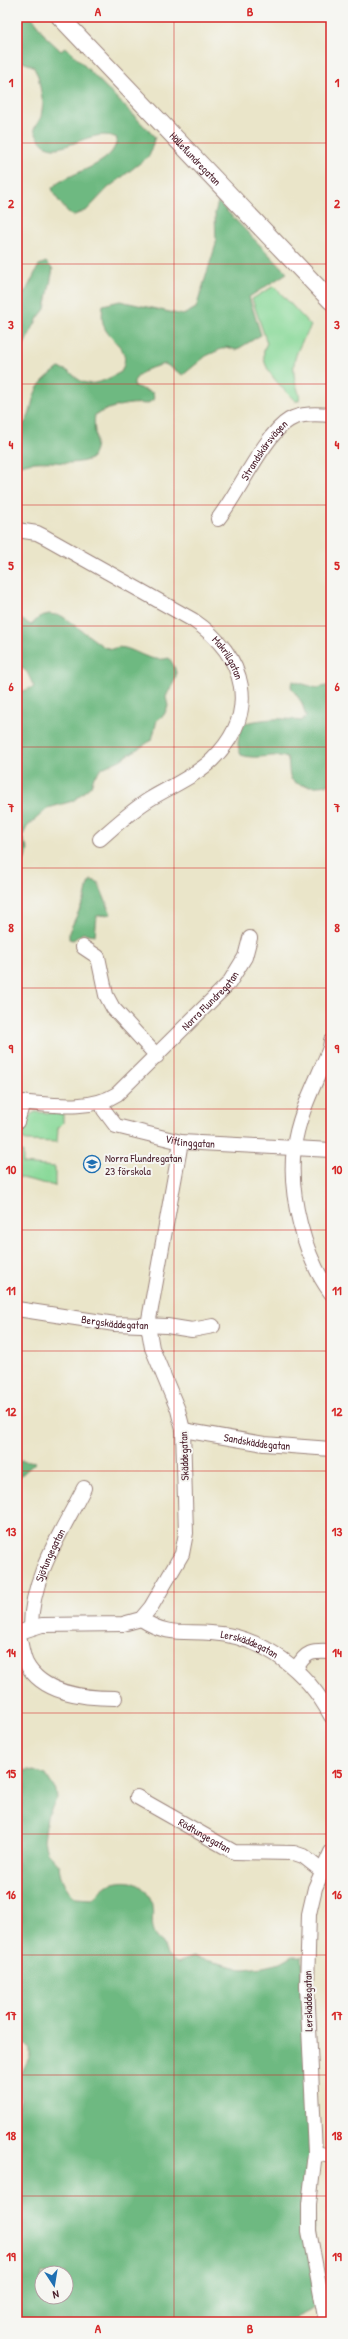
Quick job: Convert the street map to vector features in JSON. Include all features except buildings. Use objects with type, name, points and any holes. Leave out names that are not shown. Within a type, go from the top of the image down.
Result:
[{"type":"street","name":"Hälleflundregatan","points":[[60,17],[331,301]]},
{"type":"street","name":"Strandskärsvägen","points":[[218,519],[230,503],[269,440],[280,427],[290,420],[301,416],[331,415]]},
{"type":"street","name":"Makrillgatan","points":[[17,530],[37,533],[45,536],[193,620],[205,628],[224,648],[239,675],[242,687],[242,708],[238,723],[225,746],[211,761],[143,804],[100,839]]},
{"type":"street","name":"Norra Flundregatan","points":[[17,1122],[20,1102],[76,1105],[103,1102],[117,1094],[229,983],[245,957],[250,938]]},
{"type":"street","points":[[83,947],[98,957],[106,995],[113,1008],[156,1056]]},
{"type":"street","points":[[331,1041],[301,1122],[294,1148],[295,1198],[300,1219],[319,1274],[331,1293]]},
{"type":"street","name":"Vitlinggatan","points":[[103,1102],[104,1110],[116,1126],[181,1142],[331,1150]]},
{"type":"street","name":"Skäddegatan","points":[[141,1619],[166,1583],[184,1545],[183,1430],[178,1410],[152,1348],[148,1325],[181,1142]]},
{"type":"street","name":"Bergskäddegatan","points":[[17,1309],[115,1324],[148,1325],[192,1330],[213,1326]]},
{"type":"street","name":"Sandskäddegatan","points":[[183,1430],[264,1444],[331,1449]]},
{"type":"street","name":"Sjötungegatan","points":[[22,1631],[48,1554],[84,1488]]},
{"type":"street","points":[[114,1698],[91,1698],[76,1695],[39,1679],[25,1661],[22,1631],[123,1624],[141,1619]]},
{"type":"street","name":"Lerskäddegatan","points":[[141,1619],[162,1631],[231,1635],[276,1654],[296,1669],[312,1686],[331,1716]]},
{"type":"street","points":[[296,1669],[302,1658],[315,1651],[331,1652]]},
{"type":"street","name":"Rödtungegatan","points":[[137,1797],[234,1852],[294,1853],[302,1856],[322,1871]]},
{"type":"street","name":"Lerskäddegatan","points":[[326,2322],[309,2231],[315,2153],[307,1986],[309,1914],[322,1871],[331,1852]]},
{"type":"street","points":[[315,2153],[331,2156]]},
{"type":"green space","points":[[17,17],[32,17],[46,37],[61,51],[66,47],[155,137],[149,156],[108,188],[87,210],[72,216],[53,192],[52,188],[59,182],[90,168],[108,156],[114,148],[117,138],[105,135],[93,137],[59,148],[49,147],[41,142],[34,129],[41,117],[43,103],[38,76],[33,66],[17,60]]},
{"type":"green space","points":[[218,202],[287,273],[249,297],[261,335],[236,350],[226,347],[206,356],[183,375],[165,364],[140,374],[134,381],[134,386],[153,393],[154,399],[147,404],[120,406],[95,415],[94,422],[96,442],[91,459],[76,463],[33,462],[17,466],[17,431],[29,415],[37,389],[47,377],[59,368],[70,372],[81,381],[86,383],[96,383],[121,372],[125,359],[124,354],[105,329],[102,319],[103,305],[120,301],[183,315],[196,308],[216,244],[215,213]]},
{"type":"green space","points":[[46,262],[53,269],[45,309],[38,318],[17,358],[17,299],[27,289],[39,265]]},
{"type":"green space","points":[[274,286],[311,326],[300,345],[295,358],[294,372],[299,401],[295,401],[271,375],[264,359],[264,351],[267,343],[252,299]]},
{"type":"green space","points":[[49,614],[62,616],[104,647],[112,649],[119,647],[125,648],[152,658],[169,658],[176,675],[166,697],[168,706],[164,715],[157,720],[152,740],[120,760],[102,768],[94,777],[91,786],[73,801],[48,808],[27,827],[22,837],[28,850],[23,864],[17,871],[17,690],[23,691],[34,687],[27,672],[17,664],[17,617],[31,625],[41,616]]},
{"type":"green space","points":[[293,681],[317,688],[331,685],[331,784],[316,786],[299,784],[291,779],[287,758],[282,756],[247,757],[241,755],[239,750],[238,739],[245,723],[273,719],[301,721],[306,717],[302,703],[291,687]]},
{"type":"green space","points":[[91,880],[98,882],[111,914],[97,916],[95,935],[83,933],[73,940],[69,939],[69,932],[85,898],[88,884]]},
{"type":"green space","points":[[35,1112],[63,1114],[63,1123],[58,1128],[57,1142],[26,1141],[21,1138],[29,1116]]},
{"type":"green space","points":[[17,1152],[23,1152],[23,1164],[55,1167],[55,1186],[18,1177]]},
{"type":"green space","points":[[21,1460],[36,1462],[17,1479],[17,1463]]},
{"type":"green space","points":[[30,1770],[46,1775],[56,1791],[57,1798],[47,1817],[44,1841],[47,1852],[59,1865],[64,1883],[76,1898],[91,1899],[108,1885],[117,1882],[123,1881],[135,1883],[140,1886],[144,1889],[151,1901],[152,1924],[155,1934],[163,1943],[167,1956],[177,1963],[193,1957],[243,1969],[263,1967],[280,1963],[292,1956],[302,1956],[317,2302],[313,2309],[290,2322],[17,2322],[17,2109],[20,2099],[19,2082],[30,2052],[26,2044],[17,2040],[17,1771]]},
{"type":"place","name":"Norra Flundregatan 23 förskola","points":[[92,1164]]}]
